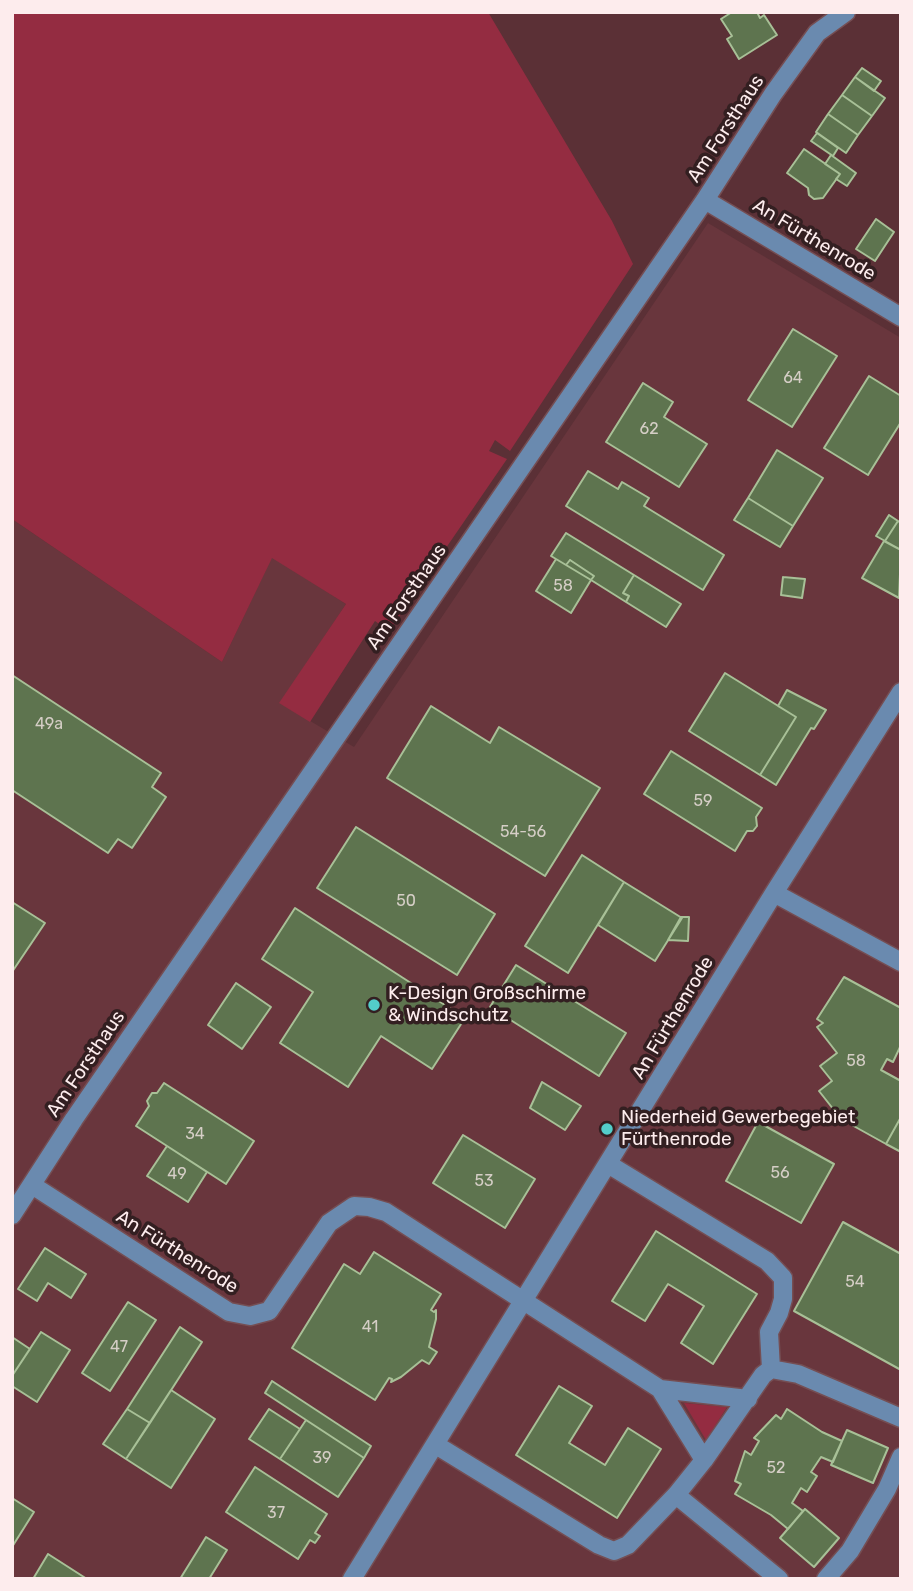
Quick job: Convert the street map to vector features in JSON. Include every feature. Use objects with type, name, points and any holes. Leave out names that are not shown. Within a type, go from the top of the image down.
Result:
[{"type":"street","name":"Am Forsthaus","points":[[12,1215],[79,1111],[705,200],[773,94],[817,33],[846,12]]},
{"type":"street","name":"An Fürthenrode","points":[[705,200],[901,317]]},
{"type":"street","name":"An Fürthenrode","points":[[352,1579],[774,893],[901,692]]},
{"type":"street","points":[[774,893],[901,962]]},
{"type":"street","points":[[608,1164],[767,1261],[783,1278],[783,1298],[769,1332],[771,1369]]},
{"type":"street","name":"An Fürthenrode","points":[[32,1185],[229,1312],[250,1316],[269,1311],[329,1223],[354,1206],[386,1212],[660,1389],[704,1460]]},
{"type":"street","points":[[436,1445],[598,1545],[614,1551],[628,1545],[676,1495],[704,1460],[763,1375],[771,1369],[798,1374],[901,1418]]},
{"type":"street","name":"An Fürthenrode","points":[[660,1389],[748,1399]]},
{"type":"street","points":[[826,1579],[849,1551],[887,1489],[901,1457]]},
{"type":"street","points":[[676,1495],[779,1579]]},
{"type":"shaded area","points":[[12,12],[488,12],[612,221],[633,264],[510,451],[495,440],[489,451],[507,459],[389,631],[375,621],[310,722],[279,703],[346,604],[272,558],[222,662],[12,519]]},
{"type":"shaded area","points":[[708,223],[901,338],[901,1579],[12,1579],[12,519],[222,662],[272,557],[346,604],[280,703],[354,747]]},
{"type":"shaded area","points":[[684,1403],[727,1407],[706,1440]]},
{"type":"building","points":[[732,12],[757,12],[760,18],[764,15],[777,35],[739,59],[727,39],[732,36],[721,19]]},
{"type":"building","points":[[862,68],[881,81],[874,91],[855,77]]},
{"type":"building","points":[[855,77],[885,98],[872,116],[842,95]]},
{"type":"building","points":[[842,95],[872,116],[858,135],[828,114]]},
{"type":"building","points":[[828,114],[858,135],[846,153],[816,132]]},
{"type":"building","points":[[817,133],[838,148],[833,156],[811,141]]},
{"type":"building","points":[[804,149],[840,174],[823,198],[814,199],[809,195],[808,188],[787,173]]},
{"type":"building","points":[[831,155],[856,173],[847,186],[836,179],[840,174],[825,164]]},
{"type":"building","points":[[876,219],[894,232],[875,261],[856,249]]},
{"type":"building","points":[[793,329],[837,356],[792,427],[748,400]]},
{"type":"building","points":[[869,376],[901,396],[901,422],[868,475],[824,448]]},
{"type":"building","points":[[643,383],[673,402],[664,417],[707,444],[679,487],[606,442]]},
{"type":"building","points":[[777,450],[823,478],[793,526],[748,498]]},
{"type":"building","points":[[588,471],[618,489],[622,482],[649,498],[644,506],[724,555],[703,590],[566,506]]},
{"type":"building","points":[[748,498],[793,526],[780,547],[734,520]]},
{"type":"building","points":[[889,515],[898,521],[885,541],[876,536]]},
{"type":"building","points":[[898,521],[901,523],[901,550],[885,541]]},
{"type":"building","points":[[566,533],[634,575],[623,593],[629,596],[626,602],[591,580],[594,576],[570,560],[566,565],[551,556]]},
{"type":"building","points":[[884,541],[901,550],[899,598],[862,578]]},
{"type":"building","points":[[556,559],[591,580],[571,613],[536,591]]},
{"type":"building","points":[[570,560],[594,576],[591,580],[566,565]]},
{"type":"building","points":[[634,575],[681,604],[666,627],[626,602],[629,596],[623,593]]},
{"type":"building","points":[[783,577],[805,579],[802,598],[781,595]]},
{"type":"building","points":[[725,673],[796,717],[760,775],[689,731]]},
{"type":"building","points":[[12,675],[161,773],[152,787],[166,797],[132,848],[118,839],[108,853],[12,790]]},
{"type":"building","points":[[787,690],[826,710],[814,729],[811,728],[776,785],[760,775],[796,717],[778,706]]},
{"type":"building","points":[[431,706],[490,743],[499,727],[600,788],[545,876],[387,778]]},
{"type":"building","points":[[671,751],[762,808],[756,817],[757,826],[753,831],[747,831],[735,851],[644,794]]},
{"type":"building","points":[[356,827],[495,914],[457,975],[317,888]]},
{"type":"building","points":[[582,855],[624,882],[568,973],[525,946]]},
{"type":"building","points":[[624,882],[682,918],[655,961],[598,925]]},
{"type":"building","points":[[12,902],[45,923],[12,972]]},
{"type":"building","name":"K-Design Großschirme & Windschutz","points":[[295,908],[465,1018],[432,1069],[381,1036],[348,1087],[280,1043],[313,992],[262,959]]},
{"type":"building","points":[[681,917],[689,917],[688,941],[668,940]]},
{"type":"building","points":[[516,965],[626,1033],[599,1076],[490,1007]]},
{"type":"building","points":[[844,977],[901,1008],[901,1045],[893,1062],[887,1059],[881,1070],[901,1081],[901,1117],[886,1144],[841,1119],[819,1091],[832,1081],[820,1066],[837,1053],[817,1027],[823,1023],[817,1019]]},
{"type":"building","points":[[236,983],[271,1007],[242,1049],[208,1025]]},
{"type":"building","points":[[542,1082],[581,1106],[565,1130],[530,1108]]},
{"type":"building","points":[[164,1083],[254,1141],[226,1184],[136,1126],[149,1106],[147,1101],[152,1093],[157,1093]]},
{"type":"building","points":[[901,1117],[901,1152],[886,1144]]},
{"type":"building","points":[[758,1122],[834,1164],[801,1223],[726,1181]]},
{"type":"building","points":[[463,1135],[535,1179],[505,1228],[433,1183]]},
{"type":"building","points":[[167,1146],[207,1172],[188,1202],[147,1176]]},
{"type":"building","points":[[843,1222],[901,1254],[901,1370],[794,1311]]},
{"type":"building","points":[[656,1231],[757,1294],[713,1364],[681,1343],[704,1306],[668,1284],[645,1321],[612,1301]]},
{"type":"building","points":[[45,1248],[86,1274],[71,1298],[48,1283],[37,1301],[18,1289]]},
{"type":"building","points":[[374,1252],[441,1294],[431,1310],[436,1310],[436,1319],[429,1347],[437,1352],[429,1364],[422,1360],[401,1377],[391,1382],[392,1379],[389,1378],[375,1400],[292,1348],[344,1264],[360,1274]]},
{"type":"building","points":[[128,1302],[156,1320],[110,1391],[82,1373]]},
{"type":"building","points":[[180,1327],[202,1342],[150,1423],[127,1409]]},
{"type":"building","points":[[41,1332],[70,1350],[37,1402],[12,1386],[12,1376]]},
{"type":"building","points":[[12,1337],[30,1349],[12,1376]]},
{"type":"building","points":[[272,1381],[371,1446],[364,1458],[265,1393]]},
{"type":"building","points":[[559,1386],[592,1406],[569,1443],[605,1465],[628,1428],[661,1449],[617,1518],[516,1455]]},
{"type":"building","points":[[171,1390],[215,1419],[171,1488],[126,1459]]},
{"type":"building","points":[[127,1409],[150,1423],[126,1459],[103,1444]]},
{"type":"building","points":[[269,1409],[300,1429],[280,1459],[249,1439]]},
{"type":"building","points":[[787,1409],[822,1432],[842,1441],[833,1462],[821,1457],[811,1472],[817,1476],[807,1492],[801,1488],[792,1503],[803,1511],[788,1529],[771,1515],[735,1494],[741,1484],[735,1481],[745,1451],[751,1455],[759,1441],[754,1438],[776,1415],[781,1419]]},
{"type":"building","points":[[306,1420],[364,1458],[338,1497],[280,1459]]},
{"type":"building","points":[[847,1430],[888,1448],[873,1483],[831,1465]]},
{"type":"building","points":[[255,1467],[327,1514],[315,1533],[320,1536],[315,1543],[310,1540],[298,1559],[226,1512]]},
{"type":"building","points":[[12,1498],[34,1512],[12,1547]]},
{"type":"building","points":[[805,1509],[839,1538],[814,1567],[780,1538]]},
{"type":"building","points":[[206,1537],[227,1550],[209,1579],[180,1579]]},
{"type":"building","points":[[48,1554],[87,1579],[33,1579]]},
{"type":"place","name":"K-Design Großschirme & Windschutz","points":[[374,1005]]},
{"type":"place","name":"Niederheid Gewerbegebiet Fürthenrode","points":[[607,1129]]}]
